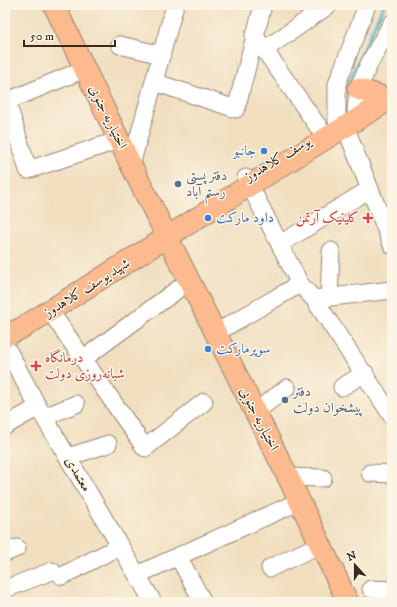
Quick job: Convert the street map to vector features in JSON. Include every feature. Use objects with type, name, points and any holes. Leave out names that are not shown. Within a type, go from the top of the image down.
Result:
[{"type":"main road","name":"اختیاریه جنوبی","points":[[54,5],[131,165],[300,501],[348,602]]},
{"type":"main road","points":[[358,89],[388,95]]},
{"type":"main road","name":"یوسف کلاهدوز","points":[[166,232],[340,123],[388,95]]},
{"type":"main road","name":"شهید یوسف کلاهدوز","points":[[5,336],[22,328],[50,311],[166,232]]},
{"type":"main road","name":"شهید یوسف کلاهدوز","points":[[5,326],[166,232]]},
{"type":"street","points":[[131,165],[175,5]]},
{"type":"street","points":[[154,82],[236,109],[263,5]]},
{"type":"street","points":[[264,50],[329,5]]},
{"type":"street","points":[[367,5],[337,84],[340,123],[370,189],[392,245]]},
{"type":"street","points":[[340,123],[370,62],[392,23]]},
{"type":"street","points":[[254,35],[264,50],[340,123]]},
{"type":"street","points":[[120,45],[162,55]]},
{"type":"street","points":[[85,69],[6,100],[28,170],[119,140]]},
{"type":"street","points":[[248,182],[300,284],[321,298],[392,416]]},
{"type":"street","points":[[280,244],[370,189]]},
{"type":"street","points":[[321,298],[330,251]]},
{"type":"street","points":[[83,359],[189,281]]},
{"type":"street","points":[[226,327],[300,284]]},
{"type":"street","points":[[321,298],[392,290]]},
{"type":"street","points":[[50,311],[145,448],[204,402]]},
{"type":"street","name":"معتمدی","points":[[5,345],[41,412],[137,575],[149,601]]},
{"type":"street","points":[[342,387],[365,373]]},
{"type":"street","points":[[255,412],[287,388]]},
{"type":"street","points":[[5,426],[41,412],[76,404]]},
{"type":"street","points":[[68,457],[108,444]]},
{"type":"street","points":[[370,473],[392,474]]},
{"type":"street","points":[[288,477],[323,478]]},
{"type":"street","points":[[137,575],[300,501]]},
{"type":"street","points":[[270,568],[321,544]]},
{"type":"street","points":[[5,589],[57,573],[120,546]]},
{"type":"street","points":[[178,556],[203,602]]},
{"type":"street","points":[[371,589],[392,590]]},
{"type":"waterway","points":[[350,79],[384,5]]},
{"type":"place","name":"جانبو","points":[[264,151]]},
{"type":"place","name":"دفتر پستی رستم آباد","points":[[178,184]]},
{"type":"place","name":"داود مارکت","points":[[208,218]]},
{"type":"place","name":"کلینیک آرتمن","points":[[368,218]]},
{"type":"place","name":"سوپرمارکت","points":[[208,349]]},
{"type":"place","name":"درمانگاه شبانه‌روزی دولت","points":[[36,366]]},
{"type":"place","name":"دفتر پیشخوان دولت","points":[[285,400]]}]
